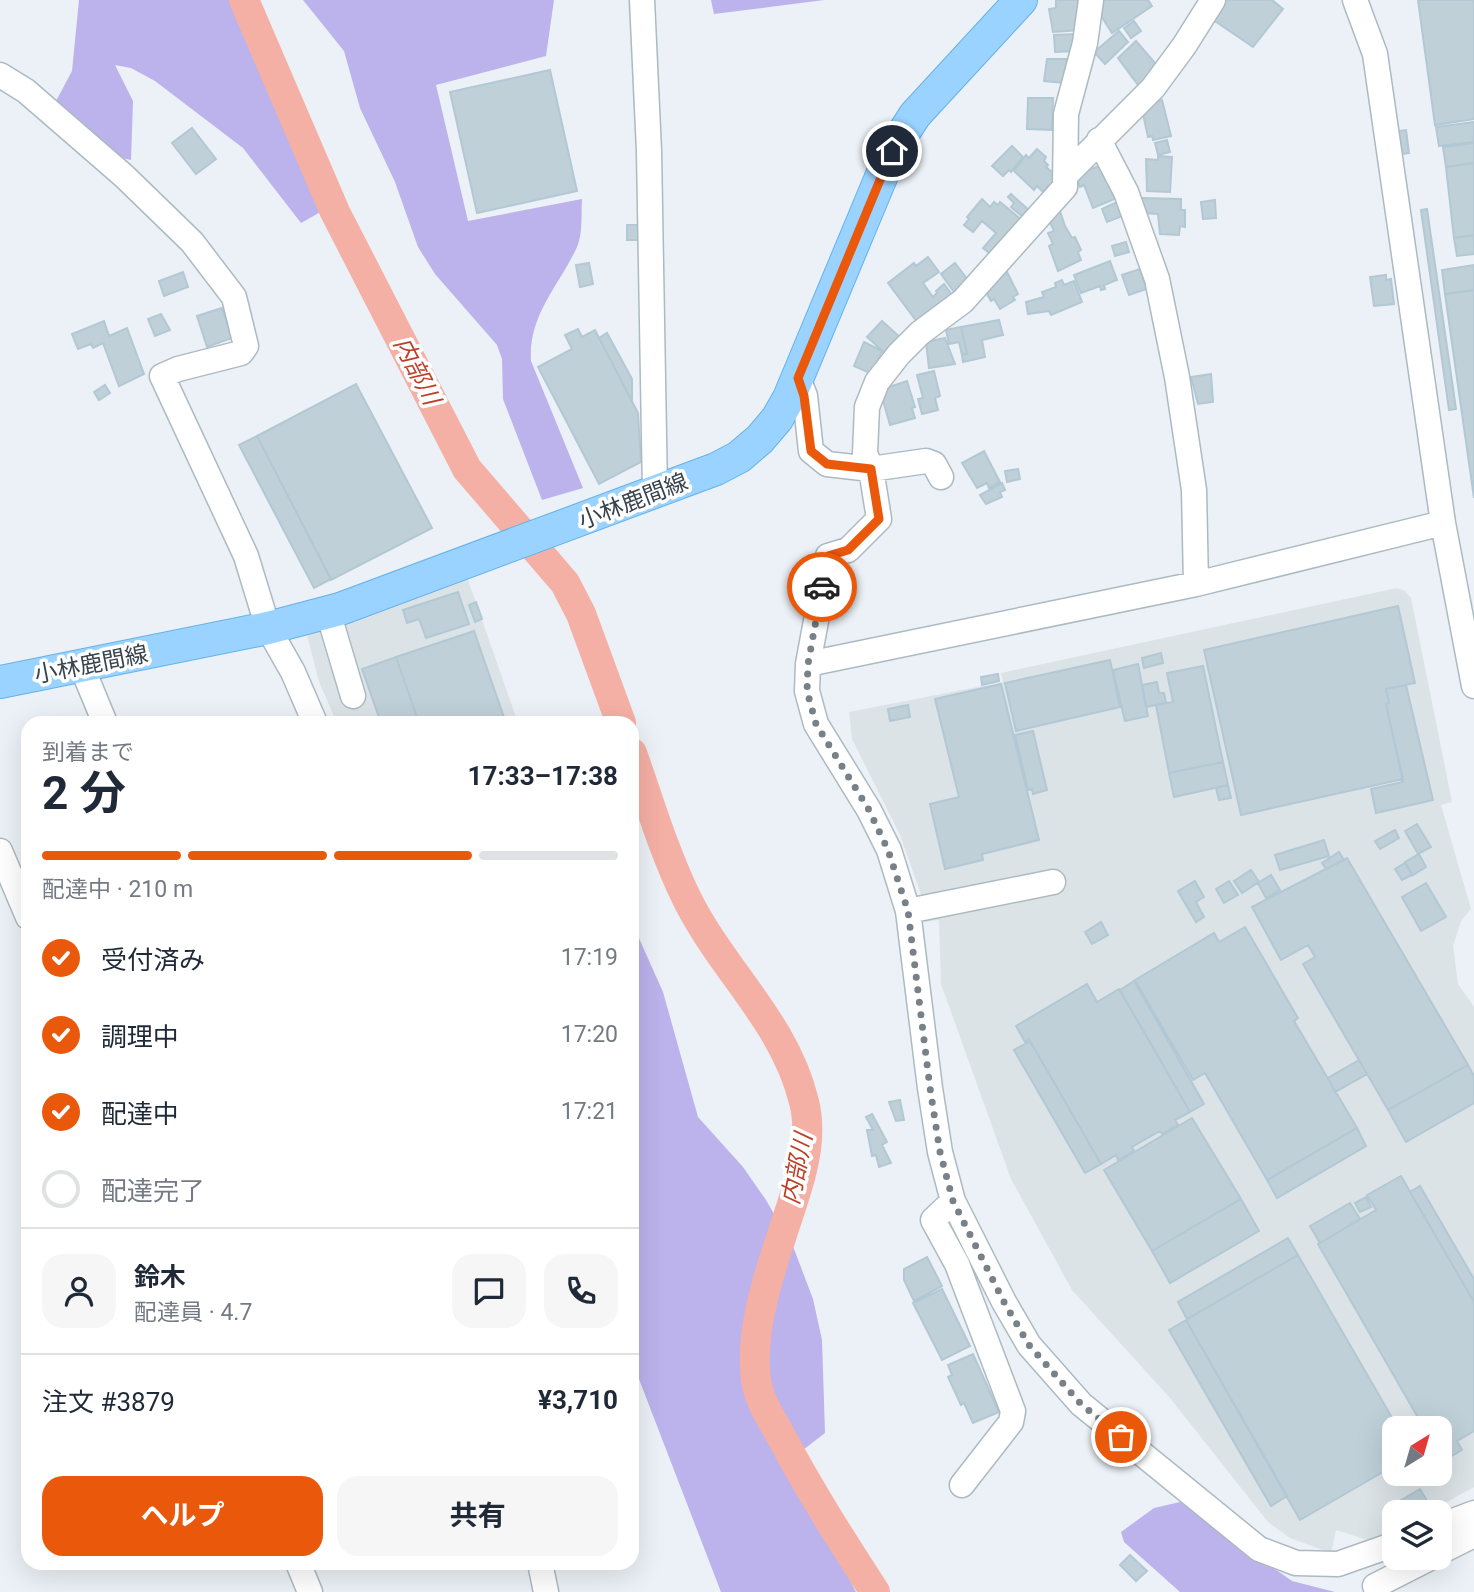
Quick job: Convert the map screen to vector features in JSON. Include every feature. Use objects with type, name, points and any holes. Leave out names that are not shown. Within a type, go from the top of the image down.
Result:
[{"type":"main road","name":"小林鹿間線","points":[[0,682],[268,628],[328,612],[606,512],[739,457],[760,439],[777,419],[798,378],[892,151],[915,115],[1021,0]]},
{"type":"street","points":[[642,0],[649,151],[654,493]]},
{"type":"street","points":[[1091,0],[1086,43],[1066,114],[1065,187],[963,301],[920,333],[877,382],[867,407],[865,453],[871,469],[879,519],[848,550],[828,556],[808,664],[807,691],[816,724],[869,810],[888,850],[908,911],[932,1101],[940,1152],[953,1201],[1029,1345],[1073,1394],[1111,1429],[1259,1549],[1296,1563],[1338,1564],[1382,1549]]},
{"type":"street","points":[[1066,175],[1153,88],[1213,0]]},
{"type":"street","points":[[1356,0],[1375,54],[1443,523],[1474,686]]},
{"type":"street","points":[[0,75],[26,91],[178,227],[225,282],[234,297],[246,346],[241,353],[178,369],[162,376],[246,556],[268,628],[293,672],[312,716]]},
{"type":"street","points":[[1099,140],[1126,192],[1157,279],[1177,377],[1194,490],[1196,584]]},
{"type":"street","points":[[798,378],[804,396],[811,451],[827,464],[871,469],[926,461],[934,464],[941,477]]},
{"type":"street","points":[[808,664],[1196,584],[1443,523]]},
{"type":"street","points":[[328,612],[353,696]]},
{"type":"street","points":[[81,665],[102,716]]},
{"type":"street","points":[[0,850],[21,900]]},
{"type":"street","points":[[908,911],[1053,882]]},
{"type":"street","points":[[953,1201],[933,1220],[957,1264],[1013,1411],[1011,1422],[962,1485]]},
{"type":"street","points":[[1452,1521],[1474,1513]]},
{"type":"street","points":[[1452,1546],[1474,1535]]},
{"type":"street","points":[[301,1570],[310,1592]]},
{"type":"street","points":[[541,1570],[546,1592]]},
{"type":"street","points":[[1375,1586],[1406,1570]]},
{"type":"shaded area","points":[[79,0],[243,0],[333,205],[301,223],[243,148],[155,81],[131,68],[115,65],[133,101],[131,160],[118,157],[55,103],[72,71]]},
{"type":"shaded area","points":[[303,0],[554,0],[546,56],[436,85],[468,221],[582,199],[579,242],[539,315],[531,344],[531,361],[583,488],[542,500],[503,399],[502,359],[497,345],[435,274],[418,247],[395,182],[360,108],[344,51]]},
{"type":"shaded area","points":[[711,0],[824,0],[714,14]]},
{"type":"shaded area","points":[[467,577],[516,716],[334,716],[319,682],[307,635]]},
{"type":"shaded area","points":[[1397,588],[1405,591],[1411,598],[1452,802],[1441,805],[1471,909],[1461,921],[1453,946],[1458,984],[1474,1007],[1474,1487],[1451,1500],[1382,1500],[1382,1538],[1374,1542],[1336,1530],[1331,1553],[1290,1538],[1268,1522],[1170,1398],[1072,1290],[1011,1179],[941,984],[939,920],[925,922],[923,900],[900,835],[852,739],[849,712],[1003,682],[1001,673]]},
{"type":"shaded area","points":[[639,938],[663,992],[698,1117],[743,1167],[766,1200],[794,1249],[813,1299],[822,1340],[825,1433],[790,1460],[856,1592],[721,1592],[639,1379]]},
{"type":"shaded area","points":[[1180,1502],[1292,1581],[1335,1592],[1180,1592],[1124,1542],[1121,1532],[1154,1508]]},
{"type":"building","points":[[1056,0],[1085,0],[1081,30],[1053,32],[1049,9],[1056,8]]},
{"type":"building","points":[[1100,0],[1148,0],[1152,6],[1112,33],[1098,11]]},
{"type":"building","points":[[1222,0],[1272,0],[1283,9],[1253,47],[1209,17]]},
{"type":"building","points":[[1418,0],[1474,0],[1474,119],[1435,125]]},
{"type":"building","points":[[1134,21],[1141,31],[1131,38],[1124,28]]},
{"type":"building","points":[[1119,31],[1128,42],[1105,64],[1094,52]]},
{"type":"building","points":[[1075,34],[1076,51],[1055,52],[1054,35]]},
{"type":"building","points":[[1136,41],[1161,70],[1141,89],[1118,58]]},
{"type":"building","points":[[1047,59],[1067,59],[1065,83],[1044,81]]},
{"type":"building","points":[[550,70],[577,191],[477,213],[450,92]]},
{"type":"building","points":[[1028,98],[1053,98],[1052,130],[1027,129]]},
{"type":"building","points":[[1162,100],[1171,136],[1153,140],[1152,136],[1148,137],[1141,105]]},
{"type":"building","points":[[1474,122],[1474,142],[1439,146],[1436,127]]},
{"type":"building","points":[[192,128],[216,159],[196,174],[172,143]]},
{"type":"building","points":[[1406,130],[1409,153],[1402,154],[1398,131]]},
{"type":"building","points":[[1167,140],[1170,152],[1158,155],[1155,143]]},
{"type":"building","points":[[1474,143],[1474,163],[1446,167],[1443,147]]},
{"type":"building","points":[[1012,146],[1023,157],[1011,172],[1009,170],[1003,176],[992,166]]},
{"type":"building","points":[[1037,149],[1046,157],[1046,167],[1059,178],[1052,190],[1048,186],[1043,192],[1037,186],[1034,190],[1014,171],[1026,155],[1029,158]]},
{"type":"building","points":[[1158,156],[1172,157],[1170,192],[1147,191],[1146,159],[1158,160]]},
{"type":"building","points":[[1474,163],[1474,235],[1454,238],[1446,167]]},
{"type":"building","points":[[1103,164],[1117,198],[1093,208],[1084,185],[1080,187],[1075,176]]},
{"type":"building","points":[[1011,194],[1030,211],[1024,218],[1011,207],[1014,203],[1008,197]]},
{"type":"building","points":[[1141,198],[1181,199],[1181,210],[1185,210],[1185,227],[1180,226],[1179,235],[1160,234],[1158,214],[1141,213]]},
{"type":"building","points":[[982,199],[990,207],[994,202],[998,205],[1000,202],[1023,221],[993,256],[983,248],[996,233],[982,221],[973,232],[964,225]]},
{"type":"building","points":[[1215,200],[1216,218],[1203,219],[1201,202]]},
{"type":"building","points":[[1119,201],[1125,215],[1107,222],[1102,209]]},
{"type":"building","points":[[1059,208],[1065,226],[1072,238],[1075,237],[1081,250],[1078,252],[1081,260],[1058,271],[1049,246],[1053,244],[1048,233],[1054,231],[1049,220]]},
{"type":"building","points":[[1427,209],[1456,409],[1449,410],[1421,210]]},
{"type":"building","points":[[627,225],[638,225],[639,240],[627,240]]},
{"type":"building","points":[[1474,235],[1474,254],[1457,256],[1454,238]]},
{"type":"building","points":[[1126,242],[1129,252],[1115,256],[1112,246]]},
{"type":"building","points":[[928,257],[939,272],[923,283],[933,297],[944,284],[955,299],[917,322],[888,283],[914,263],[916,266]]},
{"type":"building","points":[[1110,261],[1117,280],[1104,285],[1105,289],[1101,290],[1100,286],[1081,293],[1074,275]]},
{"type":"building","points":[[589,263],[593,284],[580,287],[576,265]]},
{"type":"building","points":[[955,263],[968,280],[954,292],[941,274]]},
{"type":"building","points":[[1474,265],[1474,290],[1445,294],[1442,270]]},
{"type":"building","points":[[1140,269],[1146,289],[1129,295],[1122,275]]},
{"type":"building","points":[[1006,270],[1018,294],[1013,297],[1015,300],[1000,309],[994,299],[991,301],[983,287]]},
{"type":"building","points":[[183,272],[188,287],[164,296],[159,281]]},
{"type":"building","points":[[1386,275],[1386,280],[1391,279],[1394,304],[1374,306],[1370,277]]},
{"type":"building","points":[[1062,280],[1064,285],[1074,281],[1082,302],[1051,315],[1049,311],[1028,314],[1026,302],[1044,297],[1042,292],[1056,287],[1055,283]]},
{"type":"building","points":[[1474,290],[1474,498],[1445,294]]},
{"type":"building","points":[[222,308],[232,338],[207,347],[197,316]]},
{"type":"building","points":[[161,314],[170,330],[155,336],[148,319]]},
{"type":"building","points":[[999,320],[1003,335],[982,340],[985,357],[963,362],[962,355],[967,354],[961,327]]},
{"type":"building","points":[[104,321],[109,336],[127,328],[144,374],[119,386],[103,343],[93,348],[91,344],[78,349],[72,334]]},
{"type":"building","points":[[882,321],[901,338],[886,354],[867,337]]},
{"type":"building","points":[[961,327],[967,354],[962,355],[959,342],[949,344],[946,330]]},
{"type":"building","points":[[578,329],[582,337],[595,330],[638,413],[641,462],[599,484],[538,367],[572,349],[565,335]]},
{"type":"building","points":[[607,333],[632,379],[632,401],[599,338]]},
{"type":"building","points":[[945,338],[955,364],[929,368],[926,342]]},
{"type":"building","points":[[864,342],[882,351],[872,374],[854,366]]},
{"type":"building","points":[[934,371],[940,396],[935,398],[938,410],[922,414],[918,399],[923,398],[917,375]]},
{"type":"building","points":[[1211,374],[1213,402],[1198,404],[1191,377]]},
{"type":"building","points":[[907,381],[915,407],[912,408],[915,418],[890,425],[880,390]]},
{"type":"building","points":[[356,384],[432,528],[331,580],[257,436]]},
{"type":"building","points":[[105,385],[110,393],[99,400],[94,392]]},
{"type":"building","points":[[257,436],[331,579],[314,588],[239,445]]},
{"type":"building","points":[[984,451],[1000,482],[989,488],[987,483],[977,488],[962,463]]},
{"type":"building","points":[[1018,469],[1020,479],[1007,482],[1005,471]]},
{"type":"building","points":[[1002,483],[1005,490],[1000,492],[1002,497],[986,504],[980,495]]},
{"type":"building","points":[[458,592],[469,624],[426,638],[419,619],[407,623],[403,610]]},
{"type":"building","points":[[476,602],[482,619],[475,622],[469,605]]},
{"type":"building","points":[[1398,606],[1415,683],[1386,689],[1389,703],[1386,704],[1403,779],[1241,815],[1204,650]]},
{"type":"building","points":[[474,631],[504,716],[417,716],[396,657]]},
{"type":"building","points":[[1161,653],[1163,663],[1144,668],[1142,658]]},
{"type":"building","points":[[396,657],[417,716],[379,716],[362,669]]},
{"type":"building","points":[[1110,660],[1120,707],[1016,731],[1005,683]]},
{"type":"building","points":[[1138,664],[1148,716],[1125,721],[1113,670]]},
{"type":"building","points":[[1203,666],[1223,762],[1169,773],[1156,705],[1173,702],[1167,673]]},
{"type":"building","points":[[998,674],[999,681],[982,685],[981,677]]},
{"type":"building","points":[[1157,682],[1159,693],[1164,693],[1166,703],[1146,707],[1142,685]]},
{"type":"building","points":[[1001,684],[1039,840],[982,854],[983,860],[945,869],[930,804],[959,797],[935,699]]},
{"type":"building","points":[[1406,685],[1433,800],[1376,813],[1371,789],[1403,782],[1386,704],[1389,703],[1386,689]]},
{"type":"building","points":[[908,705],[910,717],[890,721],[888,709]]},
{"type":"building","points":[[1033,731],[1047,790],[1033,794],[1032,789],[1028,790],[1015,735]]},
{"type":"building","points":[[1223,762],[1228,785],[1174,797],[1169,773]]},
{"type":"building","points":[[1228,785],[1231,798],[1219,800],[1216,788]]},
{"type":"building","points":[[1417,824],[1431,847],[1418,854],[1405,831]]},
{"type":"building","points":[[1395,830],[1399,838],[1380,849],[1375,841]]},
{"type":"building","points":[[1324,840],[1329,856],[1280,870],[1275,855]]},
{"type":"building","points":[[1339,852],[1344,860],[1326,869],[1322,863]]},
{"type":"building","points":[[1419,854],[1426,867],[1413,875],[1405,862]]},
{"type":"building","points":[[1347,858],[1468,1065],[1388,1110],[1303,964],[1315,957],[1308,945],[1281,960],[1252,907]]},
{"type":"building","points":[[1405,863],[1412,875],[1402,880],[1395,869]]},
{"type":"building","points":[[1251,870],[1259,882],[1242,893],[1234,881]]},
{"type":"building","points":[[1271,875],[1280,890],[1266,898],[1258,883]]},
{"type":"building","points":[[1195,881],[1204,897],[1196,902],[1204,917],[1196,922],[1178,891]]},
{"type":"building","points":[[1229,881],[1238,895],[1224,903],[1216,889]]},
{"type":"building","points":[[1426,883],[1446,917],[1421,931],[1402,897]]},
{"type":"building","points":[[1101,922],[1108,935],[1092,944],[1085,932]]},
{"type":"building","points":[[1245,927],[1298,1018],[1294,1021],[1357,1128],[1267,1180],[1205,1073],[1193,1080],[1135,980],[1214,933],[1219,942]]},
{"type":"building","points":[[1134,981],[1204,1104],[1190,1112],[1120,990]]},
{"type":"building","points":[[1087,984],[1097,1002],[1119,989],[1190,1112],[1175,1120],[1178,1125],[1162,1134],[1160,1131],[1132,1147],[1134,1151],[1118,1160],[1116,1155],[1101,1164],[1029,1039],[1025,1042],[1016,1026]]},
{"type":"building","points":[[1030,1041],[1101,1164],[1085,1173],[1014,1050]]},
{"type":"building","points":[[1359,1060],[1367,1074],[1335,1092],[1328,1078]]},
{"type":"building","points":[[1468,1065],[1474,1076],[1474,1103],[1406,1142],[1388,1110]]},
{"type":"building","points":[[900,1100],[904,1120],[896,1121],[889,1102]]},
{"type":"building","points":[[872,1114],[887,1142],[882,1145],[891,1163],[879,1167],[876,1155],[872,1156],[867,1130],[873,1130],[866,1117]]},
{"type":"building","points":[[1192,1118],[1241,1199],[1152,1251],[1104,1170]]},
{"type":"building","points":[[1357,1128],[1366,1146],[1277,1198],[1267,1180]]},
{"type":"building","points":[[1401,1176],[1474,1302],[1474,1431],[1457,1441],[1462,1450],[1452,1456],[1452,1416],[1417,1416],[1318,1244],[1376,1210],[1367,1195]]},
{"type":"building","points":[[1420,1186],[1474,1279],[1474,1302],[1410,1192]]},
{"type":"building","points":[[1366,1197],[1371,1207],[1360,1212],[1355,1203]]},
{"type":"building","points":[[1241,1199],[1259,1231],[1170,1283],[1152,1251]]},
{"type":"building","points":[[1350,1203],[1360,1219],[1320,1243],[1310,1226]]},
{"type":"building","points":[[1288,1238],[1298,1255],[1187,1319],[1178,1302]]},
{"type":"building","points":[[1298,1255],[1391,1416],[1382,1416],[1382,1473],[1300,1520],[1186,1320]]},
{"type":"building","points":[[927,1257],[942,1286],[914,1301],[904,1280],[904,1269]]},
{"type":"building","points":[[942,1289],[970,1346],[942,1360],[913,1303]]},
{"type":"building","points":[[1186,1320],[1287,1496],[1271,1506],[1169,1330]]},
{"type":"building","points":[[973,1354],[999,1412],[973,1423],[948,1377],[952,1375],[948,1365]]},
{"type":"building","points":[[1420,1489],[1426,1500],[1401,1500]]},
{"type":"building","points":[[1130,1555],[1147,1571],[1136,1581],[1120,1565]]},
{"type":"waterway","name":"内部川","points":[[244,0],[335,212],[467,469],[565,583],[581,614],[618,716]]},
{"type":"waterway","name":"内部川","points":[[639,773],[686,897],[700,923],[768,1021],[795,1073],[804,1102],[807,1119],[805,1155],[760,1309],[755,1345],[756,1380],[763,1403],[793,1458],[875,1592]]},
{"type":"way so far","points":[[822,587],[808,664],[807,691],[816,724],[869,810],[888,850],[908,911],[930,1088],[940,1152],[953,1201],[1029,1345],[1081,1404],[1121,1437]]},
{"type":"route","points":[[822,587],[828,556],[848,550],[879,519],[871,469],[827,464],[811,451],[807,439],[808,421],[804,396],[798,378],[892,151]]}]
